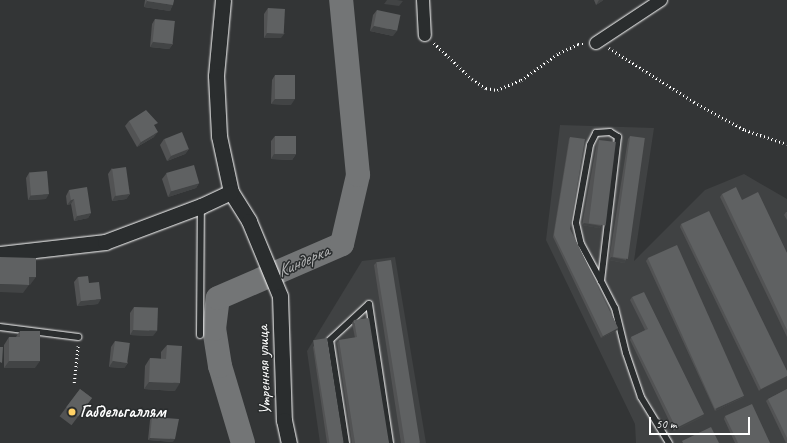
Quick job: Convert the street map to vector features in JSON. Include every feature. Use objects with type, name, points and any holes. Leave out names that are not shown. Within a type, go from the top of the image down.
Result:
[{"type":"street","name":"Утренняя улица","points":[[223,0],[216,76],[219,136],[231,192],[249,221],[280,296],[284,420],[289,443]]},
{"type":"street","points":[[423,0],[425,34]]},
{"type":"street","points":[[596,43],[661,0]]},
{"type":"street","points":[[0,254],[105,242],[200,206],[231,192]]},
{"type":"lane","points":[[601,281],[618,137],[610,132],[596,133],[590,145],[576,223],[581,244],[601,281],[616,308],[626,353],[641,397],[669,443]]},
{"type":"lane","points":[[200,206],[200,335]]},
{"type":"lane","points":[[346,443],[330,340],[369,304],[390,443]]},
{"type":"lane","points":[[0,326],[78,338]]},
{"type":"path","points":[[425,34],[472,79],[486,88],[497,90],[521,80],[559,53],[578,44],[596,43],[616,50],[694,102],[738,126],[787,144]]},
{"type":"path","points":[[74,383],[78,338]]},
{"type":"shaded area","points":[[560,125],[654,128],[634,261],[705,190],[744,174],[787,199],[787,443],[636,443],[635,424],[546,240]]},
{"type":"shaded area","points":[[395,257],[426,443],[320,443],[307,351],[362,261]]},
{"type":"building","points":[[147,0],[174,0],[173,5]]},
{"type":"building","points":[[268,8],[285,9],[284,34],[267,33]]},
{"type":"building","points":[[377,10],[400,15],[397,31],[374,26]]},
{"type":"building","points":[[155,19],[175,21],[172,44],[153,42]]},
{"type":"building","points":[[275,75],[295,75],[295,99],[275,99]]},
{"type":"building","points":[[146,110],[158,123],[154,125],[158,132],[141,142],[129,121]]},
{"type":"building","points":[[182,132],[189,149],[171,156],[164,139]]},
{"type":"building","points":[[275,136],[296,136],[296,154],[275,154]]},
{"type":"building","points":[[630,136],[645,138],[628,259],[613,257]]},
{"type":"building","points":[[570,137],[585,139],[570,229],[618,328],[603,336],[554,235]]},
{"type":"building","points":[[599,140],[616,142],[606,225],[589,223]]},
{"type":"building","points":[[194,165],[199,183],[171,191],[166,173]]},
{"type":"building","points":[[126,167],[130,194],[116,196],[112,169]]},
{"type":"building","points":[[47,171],[49,194],[31,195],[29,173]]},
{"type":"building","points":[[87,187],[91,213],[77,216],[74,199],[71,200],[69,190]]},
{"type":"building","points":[[736,187],[742,200],[758,192],[787,253],[787,330],[722,194]]},
{"type":"building","points":[[709,211],[787,371],[787,376],[761,389],[681,224]]},
{"type":"building","points":[[677,245],[744,396],[715,409],[648,258]]},
{"type":"building","points":[[0,257],[36,258],[36,277],[29,277],[29,285],[0,284]]},
{"type":"building","points":[[391,260],[420,443],[405,443],[376,262]]},
{"type":"building","points":[[88,276],[89,283],[99,282],[101,299],[81,301],[78,277]]},
{"type":"building","points":[[644,292],[704,414],[676,428],[631,337],[648,329],[632,297]]},
{"type":"building","points":[[134,307],[158,308],[157,331],[133,330]]},
{"type":"building","points":[[369,318],[389,443],[355,443],[339,340],[357,337],[354,320]]},
{"type":"building","points":[[20,331],[40,331],[40,361],[9,361],[9,337],[20,337]]},
{"type":"building","points":[[327,338],[344,443],[329,443],[313,340]]},
{"type":"building","points":[[115,341],[130,343],[127,363],[112,361]]},
{"type":"building","points":[[167,345],[182,346],[180,383],[149,382],[150,358],[166,359]]},
{"type":"building","points":[[0,347],[3,347],[2,363],[0,362]]},
{"type":"building","points":[[80,389],[92,398],[78,416],[66,407]]},
{"type":"building","points":[[787,389],[787,438],[768,399]]},
{"type":"building","points":[[752,404],[770,443],[738,443],[725,416]]},
{"type":"building","points":[[152,417],[179,419],[175,439],[150,438]]},
{"type":"building","points":[[711,427],[719,443],[683,443],[682,441]]},
{"type":"waterway","name":"Киндерка","points":[[243,443],[220,366],[214,329],[218,298],[342,244],[358,175],[341,0]]},
{"type":"place","name":"Габдельгаллям","points":[[72,412]]}]
